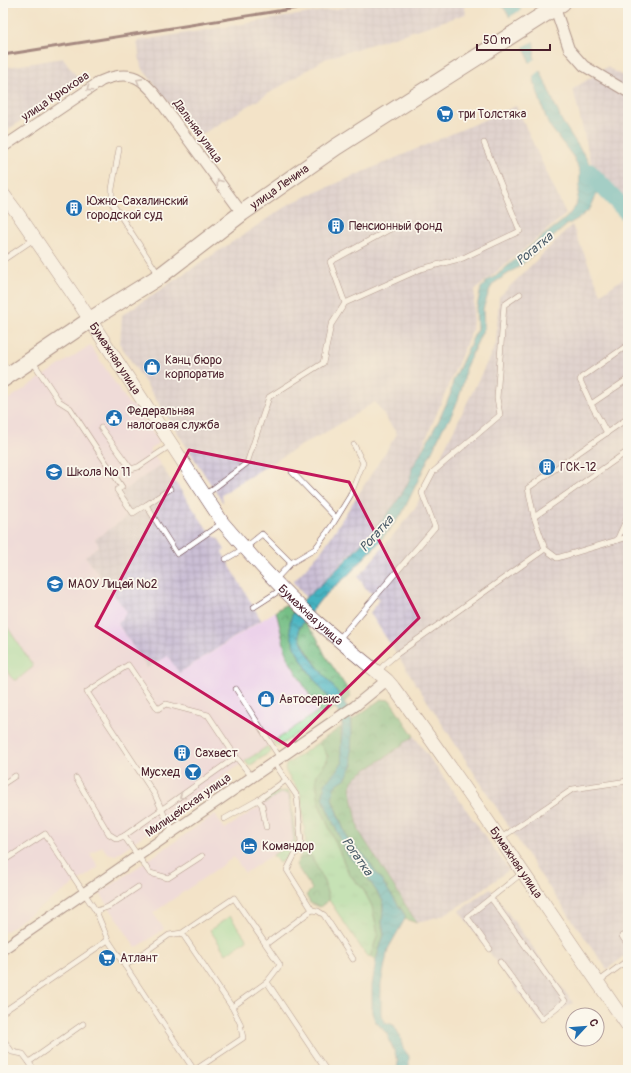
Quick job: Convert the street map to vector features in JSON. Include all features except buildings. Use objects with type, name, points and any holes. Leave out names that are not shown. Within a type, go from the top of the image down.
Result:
[{"type":"main road","name":"улица Ленина","points":[[5,372],[31,360],[90,320],[160,276],[242,214],[336,147],[554,9]]},
{"type":"street","points":[[554,9],[569,48],[584,66],[628,92]]},
{"type":"street","name":"Дальняя улица","points":[[125,75],[140,80],[154,93],[242,214]]},
{"type":"street","name":"улица Крюкова","points":[[3,147],[101,81],[112,76],[125,75]]},
{"type":"street","name":"Бумажная улица","points":[[3,194],[35,238],[90,320],[223,523],[244,548],[316,621],[382,677],[427,734],[628,1026]]},
{"type":"street","name":"Милицейская улица","points":[[3,949],[355,706],[382,677]]},
{"type":"lane","points":[[205,495],[247,463],[269,398],[323,363],[331,325],[345,303],[421,269],[463,258],[520,231],[484,143]]},
{"type":"lane","points":[[119,149],[112,189],[112,203],[160,276]]},
{"type":"lane","points":[[345,303],[330,262],[392,228]]},
{"type":"lane","points":[[3,260],[35,238]]},
{"type":"lane","points":[[338,640],[435,527],[422,492],[433,472],[500,415],[497,398],[504,305],[520,294]]},
{"type":"lane","points":[[607,433],[580,380],[582,377],[628,345]]},
{"type":"lane","points":[[31,360],[59,401],[70,408],[122,487],[118,490],[133,513],[170,489]]},
{"type":"lane","points":[[591,404],[628,379]]},
{"type":"lane","points":[[628,418],[528,488],[534,517],[545,549],[557,558],[628,537]]},
{"type":"lane","points":[[100,428],[131,469],[138,467],[172,445]]},
{"type":"lane","points":[[254,607],[283,589],[291,563],[315,549],[350,496],[363,463],[354,445]]},
{"type":"lane","points":[[534,517],[628,451]]},
{"type":"lane","points":[[292,472],[336,518]]},
{"type":"lane","points":[[146,505],[177,554],[223,523]]},
{"type":"lane","points":[[617,540],[628,516]]},
{"type":"lane","points":[[226,560],[262,534],[291,563]]},
{"type":"lane","points":[[382,677],[384,665],[397,654],[545,549]]},
{"type":"lane","points":[[174,831],[155,795],[87,692],[128,665],[158,710],[166,704],[208,715],[236,757],[252,777]]},
{"type":"lane","points":[[236,689],[277,760],[286,780],[297,796],[301,842],[287,870],[312,910]]},
{"type":"lane","points":[[76,778],[109,834],[117,839],[124,836],[236,757]]},
{"type":"lane","points":[[3,784],[15,776]]},
{"type":"lane","points":[[224,819],[258,800],[286,780]]},
{"type":"lane","points":[[500,839],[573,788],[628,781]]},
{"type":"lane","points":[[258,800],[262,805],[266,827]]},
{"type":"lane","points":[[5,860],[45,834],[96,911],[108,940],[195,1070],[243,1038],[240,1023],[232,1007],[182,933]]},
{"type":"lane","points":[[124,836],[150,873],[168,878],[202,856]]},
{"type":"lane","points":[[490,949],[467,917],[522,872]]},
{"type":"lane","points":[[96,911],[108,906],[138,887]]},
{"type":"lane","points":[[125,966],[170,935],[182,933],[234,898],[280,965],[267,982],[232,1007]]},
{"type":"lane","points":[[491,898],[565,1001],[542,1019],[500,962]]},
{"type":"lane","points":[[266,944],[312,910],[318,911],[324,915],[353,959]]},
{"type":"lane","points":[[622,936],[628,945]]},
{"type":"lane","points":[[3,1012],[108,940]]},
{"type":"lane","points":[[598,982],[628,960]]},
{"type":"lane","points":[[267,982],[326,1070]]},
{"type":"lane","points":[[29,1062],[83,1024]]},
{"type":"lane","points":[[3,1039],[12,1052],[23,1054],[34,1070]]},
{"type":"highlighted area","points":[[189,450],[349,482],[419,618],[288,746],[96,626]]},
{"type":"shaded area","points":[[372,3],[464,3],[466,14],[325,59],[196,138],[141,67],[137,41]]},
{"type":"shaded area","points":[[63,58],[80,81],[3,133],[3,68]]},
{"type":"shaded area","points":[[607,67],[628,79],[628,205],[593,171],[573,89]]},
{"type":"shaded area","points":[[516,106],[566,214],[475,290],[472,330],[398,505],[307,599],[293,582],[323,549],[397,434],[375,402],[234,486],[222,495],[223,503],[120,344],[122,315],[291,203]]},
{"type":"shaded area","points":[[572,225],[601,294],[628,275],[628,954],[607,969],[541,876],[370,613],[380,599],[366,589],[358,577],[414,510],[496,344],[499,297]]},
{"type":"shaded area","points":[[90,345],[129,404],[135,406],[159,443],[149,450],[161,465],[115,496],[127,515],[123,520],[95,539],[99,546],[85,556],[127,612],[118,624],[147,668],[168,655],[179,673],[276,611],[287,657],[319,711],[174,810],[174,813],[116,855],[107,853],[102,846],[90,854],[99,867],[3,933],[3,403]]},
{"type":"shaded area","points":[[161,465],[170,479],[175,482],[212,536],[217,537],[220,541],[225,550],[222,552],[261,620],[179,673],[168,656],[147,668],[118,624],[127,612],[85,556],[99,546],[95,539],[123,520],[127,515],[115,496]]},
{"type":"shaded area","points":[[414,736],[509,870],[464,903],[443,915],[417,923],[359,831],[351,791],[352,781],[358,775]]},
{"type":"shaded area","points":[[280,793],[289,794],[294,841],[245,873],[234,857],[153,913],[164,929],[136,948],[100,893],[215,814],[225,829]]},
{"type":"shaded area","points":[[490,888],[573,1003],[542,1024],[459,911]]},
{"type":"green space","points":[[285,605],[293,612],[291,625],[292,638],[297,651],[311,675],[335,708],[325,715],[319,711],[287,657],[276,611]]},
{"type":"green space","points":[[304,622],[316,636],[325,655],[350,693],[351,697],[344,702],[311,658],[301,640],[299,630]]},
{"type":"green space","points":[[5,626],[8,628],[33,667],[17,680],[14,680],[10,675],[4,663],[3,627]]},
{"type":"green space","points":[[381,699],[390,700],[414,736],[358,775],[352,781],[351,791],[359,831],[417,923],[405,919],[404,913],[365,856],[347,838],[332,799],[335,785],[353,765],[351,755],[352,720]]},
{"type":"green space","points":[[319,711],[325,715],[279,746],[273,742]]},
{"type":"green space","points":[[341,727],[341,754],[343,762],[325,784],[323,795],[325,804],[348,856],[359,865],[383,901],[382,922],[384,935],[376,960],[370,957],[378,934],[372,906],[363,889],[350,875],[319,804],[316,779],[317,774],[327,761],[328,756],[319,742]]},
{"type":"green space","points":[[319,742],[327,755],[327,758],[317,774],[319,804],[350,875],[363,889],[372,906],[378,934],[370,957],[366,955],[329,900],[324,882],[311,855],[299,859],[306,842],[301,797],[285,769],[286,765]]},
{"type":"green space","points":[[268,746],[270,750],[269,753],[249,766],[245,761]]},
{"type":"green space","points":[[288,791],[290,795],[296,843],[287,858],[279,863],[273,855],[294,841],[289,794],[280,793],[265,803],[264,800],[276,792]]},
{"type":"green space","points":[[311,855],[324,882],[329,900],[320,907],[310,903],[306,895],[312,889],[296,865],[299,859]]},
{"type":"green space","points":[[230,916],[247,940],[226,954],[210,930]]},
{"type":"water","name":"Рогатка","points":[[500,3],[517,3],[523,14],[530,28],[534,43],[534,56],[562,121],[598,176],[598,191],[590,209],[567,225],[520,266],[494,283],[490,289],[483,309],[484,328],[465,369],[465,375],[458,400],[402,514],[380,541],[348,575],[321,599],[299,628],[300,637],[304,647],[341,697],[346,705],[351,719],[351,749],[353,764],[346,778],[334,788],[332,800],[347,838],[365,856],[405,915],[405,919],[388,949],[381,984],[381,1015],[385,1022],[394,1025],[400,1036],[403,1048],[409,1056],[409,1070],[397,1070],[398,1061],[387,1034],[375,1021],[372,1013],[372,985],[376,960],[384,935],[382,921],[383,901],[359,865],[348,856],[325,804],[323,795],[325,784],[343,762],[341,754],[341,720],[335,707],[310,673],[295,648],[290,630],[290,622],[291,617],[297,607],[373,531],[388,513],[409,481],[412,468],[439,420],[450,395],[453,381],[477,329],[476,311],[481,288],[487,281],[497,275],[566,218],[576,206],[579,191],[580,172],[574,158],[548,124],[536,88],[528,57],[508,14]]},
{"type":"pier","points":[[523,9],[535,40],[521,48],[508,18]]},
{"type":"pier","points":[[537,57],[542,69],[531,78],[528,64]]},
{"type":"waterway","points":[[589,172],[628,213]]},
{"type":"railway","points":[[3,55],[328,3]]},
{"type":"place","name":"три Толстяка","points":[[445,114]]},
{"type":"place","name":"Южно-Сахалинский городской суд","points":[[74,208]]},
{"type":"place","name":"Пенсионный фонд","points":[[336,226]]},
{"type":"place","name":"Канц бюро корпоратив","points":[[152,367]]},
{"type":"place","name":"Федеральная налоговая служба","points":[[114,418]]},
{"type":"place","name":"ГСК-12","points":[[547,467]]},
{"type":"place","name":"Школа № 11","points":[[54,472]]},
{"type":"place","name":"МАОУ Лицей №2","points":[[55,584]]},
{"type":"place","name":"Автосервис","points":[[266,699]]},
{"type":"place","name":"Сахвест","points":[[182,753]]},
{"type":"place","name":"Мусхед","points":[[193,772]]},
{"type":"place","name":"Командор","points":[[249,846]]},
{"type":"place","name":"Атлант","points":[[107,958]]}]
